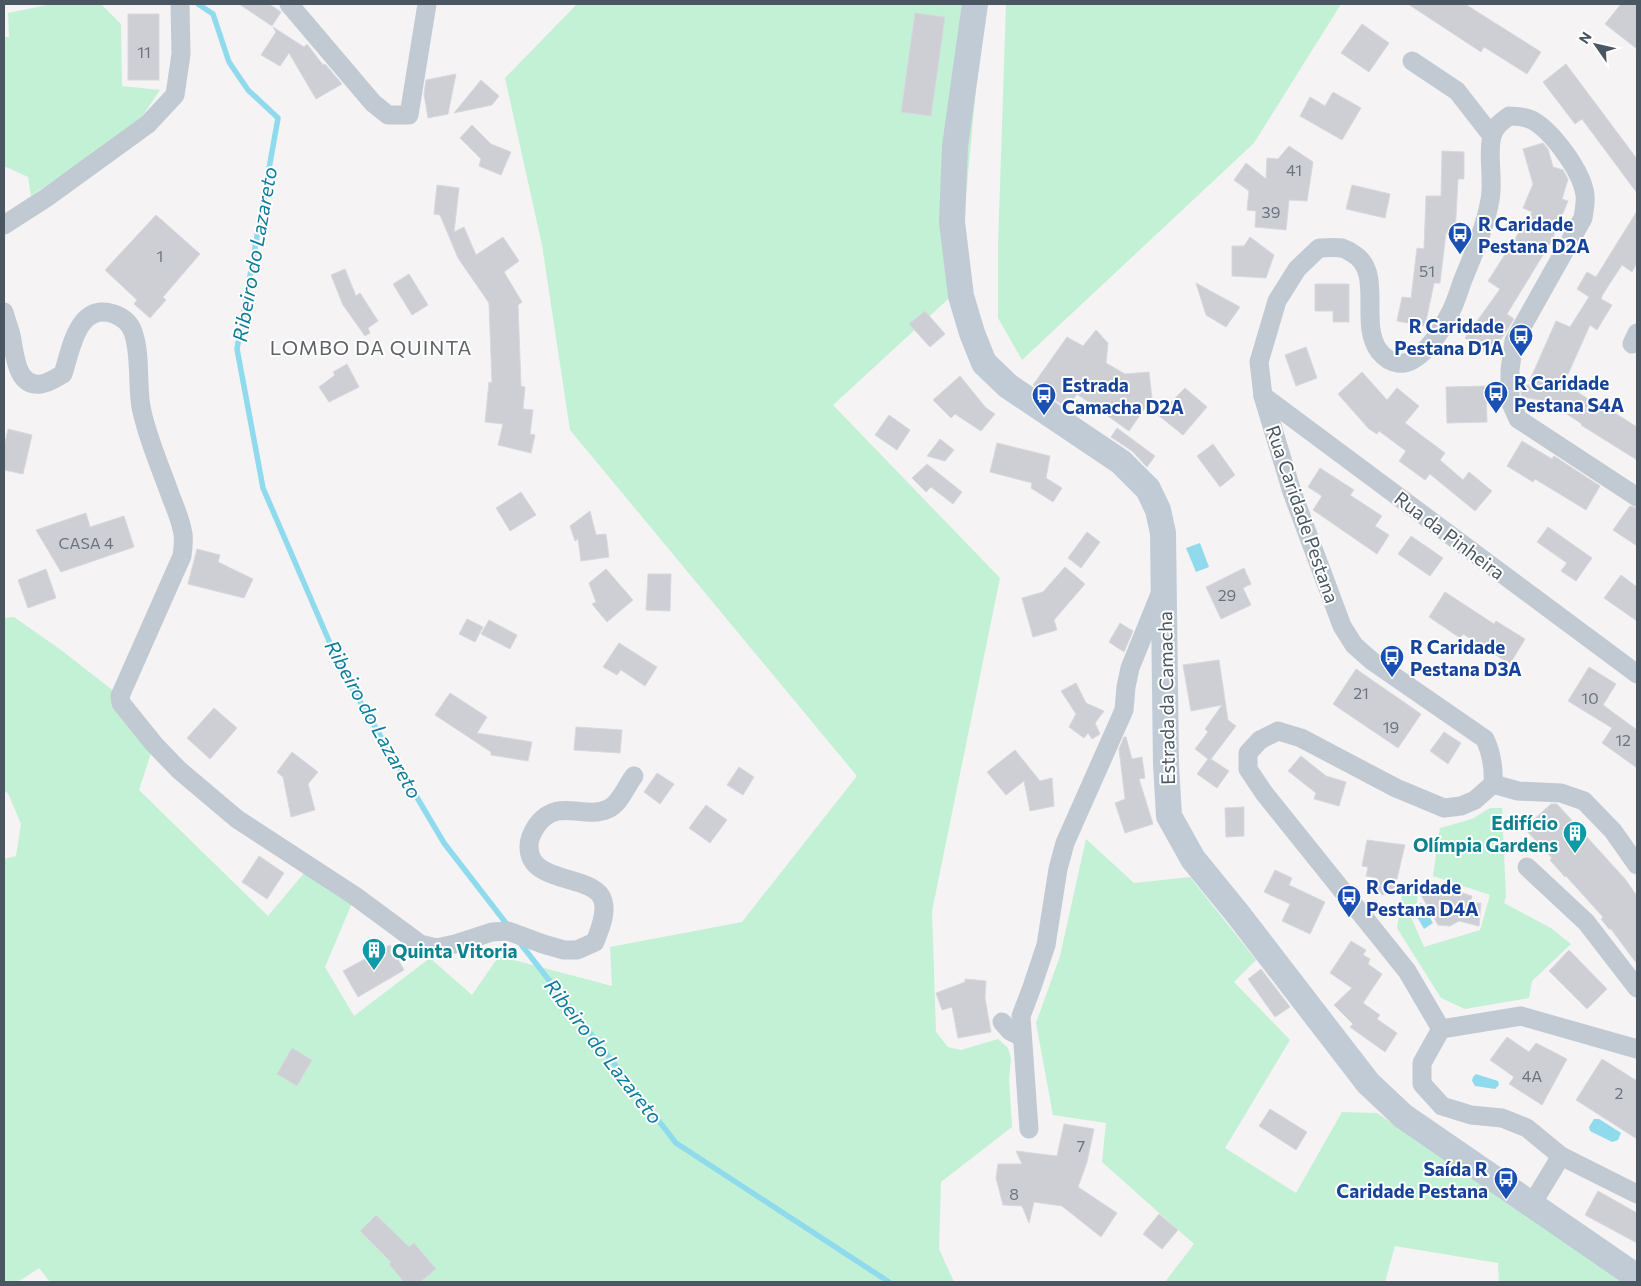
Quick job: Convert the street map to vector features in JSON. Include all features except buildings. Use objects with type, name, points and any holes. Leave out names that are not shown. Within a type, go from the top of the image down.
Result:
[{"type":"street","points":[[289,4],[373,102],[388,115],[409,115],[427,4]]},
{"type":"street","name":"Estrada da Camacha","points":[[975,4],[955,146],[952,222],[961,296],[972,333],[984,363],[1008,386],[1121,462],[1148,489],[1158,510],[1163,533],[1166,764],[1169,816],[1193,859],[1368,1083],[1403,1116],[1637,1277]]},
{"type":"street","points":[[4,225],[46,198],[148,124],[175,95],[181,54],[180,5]]},
{"type":"street","points":[[1412,61],[1457,91],[1492,136],[1497,125],[1509,116],[1530,120],[1541,126],[1571,160],[1581,179],[1586,196],[1583,218],[1514,341],[1510,370],[1510,401],[1518,420],[1637,497]]},
{"type":"street","name":"Rua Caridade Pestana","points":[[1492,136],[1491,199],[1479,240],[1448,317],[1426,349],[1411,362],[1398,363],[1383,356],[1376,347],[1370,332],[1370,288],[1366,268],[1358,257],[1343,248],[1319,248],[1297,269],[1277,302],[1259,362],[1263,396],[1292,492],[1342,626],[1354,645],[1372,661],[1485,739],[1491,751],[1494,765],[1493,784]]},
{"type":"street","points":[[4,312],[16,364],[28,381],[39,384],[49,382],[63,374],[74,337],[84,321],[95,313],[106,312],[117,315],[127,322],[132,329],[139,375],[141,407],[180,520],[183,535],[182,556],[120,696],[120,703],[154,744],[179,770],[237,819],[355,896],[420,944],[436,948],[492,932],[508,931],[564,950],[577,950],[595,942],[601,927],[603,902],[597,891],[581,883],[555,876],[541,868],[531,858],[529,845],[533,831],[542,818],[555,811],[608,809],[618,801],[634,776]]},
{"type":"street","name":"Rua da Pinheira","points":[[1263,396],[1637,674]]},
{"type":"street","points":[[1029,1129],[1021,1016],[1046,944],[1058,869],[1065,843],[1124,710],[1130,668],[1164,584]]},
{"type":"street","points":[[1441,1029],[1407,971],[1264,793],[1248,769],[1248,753],[1260,740],[1278,731],[1301,738],[1396,788],[1444,808],[1461,806],[1475,800],[1493,784],[1518,791],[1561,793],[1584,802],[1613,831],[1637,865]]},
{"type":"street","points":[[1527,866],[1586,922],[1637,988]]},
{"type":"street","points":[[1441,1029],[1521,1016],[1637,1049]]},
{"type":"street","points":[[1002,1022],[1010,1031],[1022,1037]]},
{"type":"street","points":[[1441,1029],[1422,1063],[1422,1084],[1442,1106],[1471,1115],[1502,1118],[1527,1128],[1561,1156],[1637,1194]]},
{"type":"street","points":[[1532,1204],[1561,1156]]},
{"type":"green space","points":[[52,4],[101,4],[121,24],[122,86],[160,90],[137,124],[31,196],[28,177],[4,166],[4,37],[9,37],[8,13]]},
{"type":"green space","points":[[577,4],[984,4],[957,291],[833,405],[1000,578],[932,911],[936,1032],[948,1047],[961,1050],[998,1039],[1008,1048],[1011,1059],[1009,1079],[1012,1127],[941,1182],[939,1249],[954,1282],[50,1282],[39,1268],[18,1282],[4,1282],[4,859],[16,856],[21,824],[8,793],[4,791],[4,618],[14,617],[61,650],[120,696],[154,744],[139,790],[268,916],[310,866],[355,896],[325,967],[354,1016],[430,958],[472,995],[499,956],[612,986],[610,947],[742,922],[857,776],[570,430],[542,245],[505,78]]},
{"type":"green space","points":[[1006,4],[1341,4],[1254,143],[1022,360],[998,318],[998,247]]},
{"type":"green space","points":[[1490,808],[1502,808],[1506,897],[1504,903],[1551,928],[1571,944],[1532,981],[1529,998],[1465,1009],[1441,998],[1397,928],[1404,882],[1418,891],[1417,903],[1407,908],[1424,947],[1480,930],[1490,895],[1433,876],[1440,828],[1472,819]]},
{"type":"green space","points":[[1086,839],[1134,883],[1190,877],[1256,960],[1234,982],[1290,1040],[1225,1148],[1296,1193],[1342,1112],[1377,1113],[1625,1282],[1499,1282],[1498,1263],[1395,1246],[1385,1282],[1165,1282],[1194,1244],[1102,1162],[1106,1123],[1053,1115],[1036,1023],[1060,956]]},
{"type":"water","points":[[1200,543],[1209,567],[1196,572],[1186,548]]},
{"type":"water","points":[[1421,903],[1433,923],[1424,929],[1412,908]]},
{"type":"water","points":[[1476,1074],[1498,1081],[1499,1085],[1495,1089],[1475,1086],[1472,1081]]},
{"type":"water","points":[[1594,1119],[1599,1119],[1621,1133],[1618,1140],[1612,1142],[1590,1131],[1589,1127]]},
{"type":"waterway","name":"Ribeiro do Lazareto","points":[[198,4],[213,14],[229,62],[248,90],[278,118],[237,349],[263,488],[342,671],[444,843],[509,927]]},
{"type":"waterway","name":"Ribeiro do Lazareto","points":[[520,943],[676,1143],[889,1282]]},
{"type":"place","name":"R Caridade Pestana D2A","points":[[1460,255]]},
{"type":"place","name":"R Caridade Pestana D1A","points":[[1521,357]]},
{"type":"place","name":"R Caridade Pestana S4A","points":[[1496,414]]},
{"type":"place","name":"Estrada Camacha D2A","points":[[1044,416]]},
{"type":"place","name":"R Caridade Pestana D3A","points":[[1392,678]]},
{"type":"place","name":"Edifício Olímpia Gardens","points":[[1575,854]]},
{"type":"place","name":"R Caridade Pestana D4A","points":[[1349,918]]},
{"type":"place","name":"Quinta Vitoria","points":[[374,971]]},
{"type":"place","name":"Saída R Caridade Pestana","points":[[1506,1200]]},
{"type":"district","name":"LOMBO DA QUINTA","points":[[371,347]]}]
